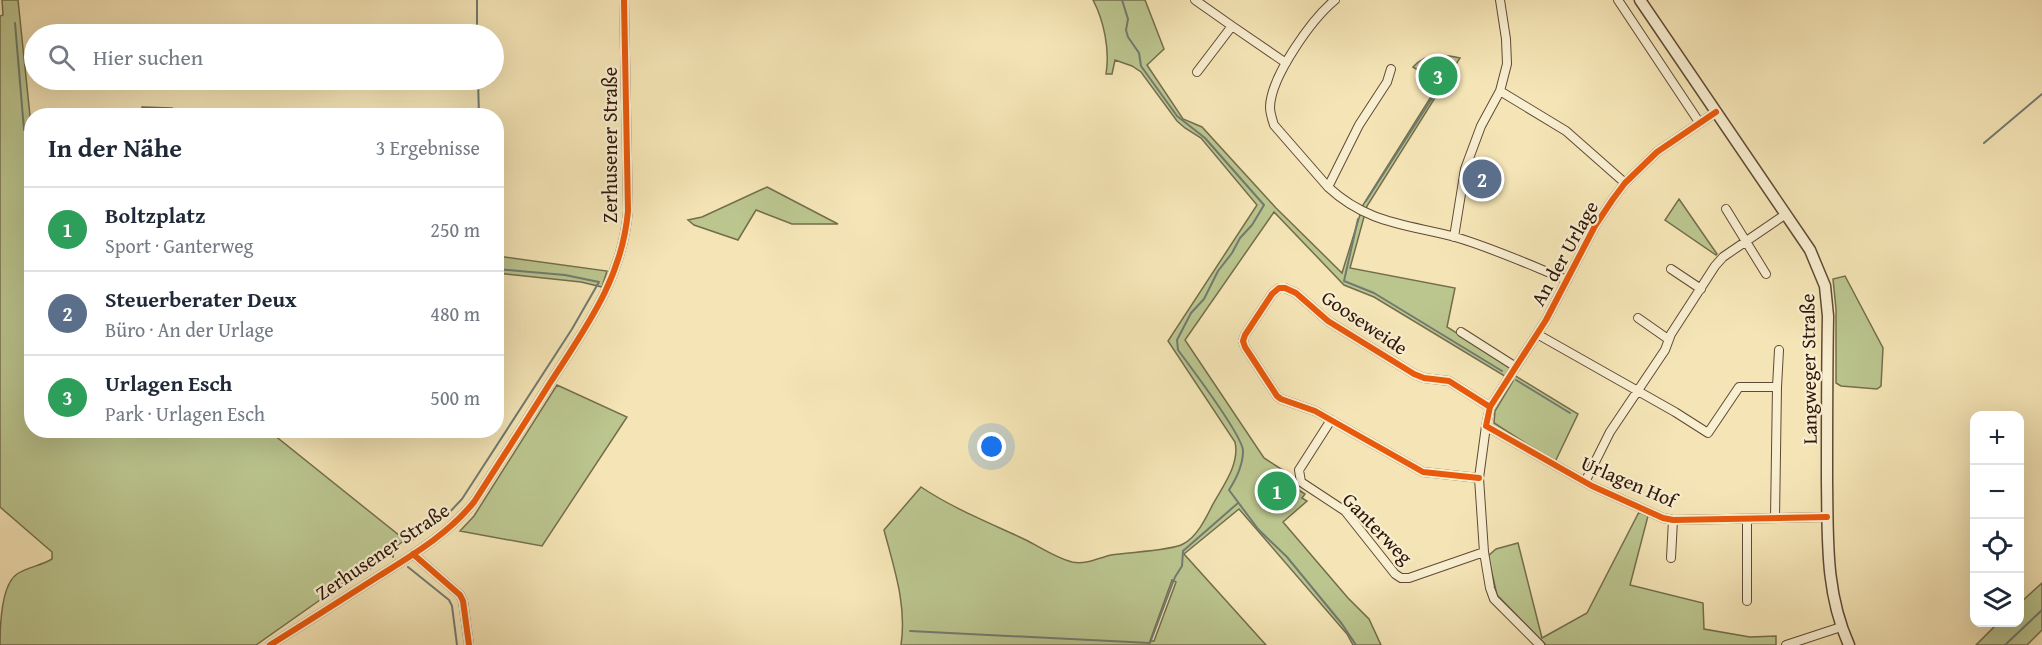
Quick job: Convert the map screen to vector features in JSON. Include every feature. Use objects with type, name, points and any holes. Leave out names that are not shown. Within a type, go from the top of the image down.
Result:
[{"type":"street","name":"Zerhusener Straße","points":[[270,645],[446,532],[474,502],[603,299],[623,244],[628,211],[624,0]]},
{"type":"street","points":[[1195,0],[1286,63]]},
{"type":"street","name":"An der Urlage","points":[[1335,0],[1308,30],[1286,63],[1271,99],[1271,116],[1274,125],[1337,196],[1360,210],[1386,222],[1454,237],[1495,250],[1567,280]]},
{"type":"street","points":[[1454,237],[1466,169],[1481,126],[1500,91],[1507,64],[1500,0]]},
{"type":"street","points":[[1618,0],[1699,122]]},
{"type":"street","name":"Langweger Straße","points":[[1640,0],[1786,214],[1817,263],[1825,286],[1827,301],[1827,558],[1830,584],[1840,627],[1849,645]]},
{"type":"street","points":[[1197,72],[1232,26]]},
{"type":"street","points":[[1328,187],[1359,125],[1387,82],[1391,69]]},
{"type":"street","points":[[1500,91],[1566,131],[1625,183]]},
{"type":"street","name":"An der Urlage","points":[[1490,406],[1537,334],[1595,226],[1625,183],[1657,152],[1716,112]]},
{"type":"street","points":[[1726,209],[1766,274]]},
{"type":"street","name":"Urlagen Hof","points":[[1584,482],[1610,432],[1665,350],[1668,339],[1719,261],[1786,214]]},
{"type":"street","points":[[1671,268],[1701,289]]},
{"type":"street","name":"Gooseweide","points":[[1479,478],[1423,472],[1331,420],[1277,396],[1245,347],[1245,335],[1272,294],[1279,288],[1285,288],[1296,293],[1328,321],[1414,374],[1424,378],[1449,381],[1490,406]]},
{"type":"street","points":[[1638,318],[1668,339]]},
{"type":"street","points":[[1461,332],[1516,367]]},
{"type":"street","points":[[1537,334],[1638,390],[1708,434],[1739,387],[1777,387]]},
{"type":"street","points":[[1775,518],[1779,350]]},
{"type":"street","points":[[1490,406],[1479,478],[1484,552],[1490,588],[1494,599],[1540,645]]},
{"type":"street","name":"Ganterweg","points":[[1331,420],[1299,470],[1301,482],[1344,511],[1395,574],[1409,579],[1484,552]]},
{"type":"street","name":"Urlagen Hof","points":[[1486,426],[1584,482],[1663,518],[1673,520],[1827,517]]},
{"type":"street","points":[[1747,519],[1747,601]]},
{"type":"street","name":"Urlagen Hof","points":[[1671,558],[1673,520]]},
{"type":"street","points":[[413,554],[460,595],[463,601],[469,645]]},
{"type":"street","points":[[1786,645],[1840,627]]},
{"type":"green space","points":[[2,0],[18,0],[24,58],[24,90],[27,90],[29,108],[24,108],[24,438],[278,438],[405,540],[256,645],[0,645],[2,607],[12,579],[21,572],[52,559],[52,552],[0,507],[0,16],[3,15]]},
{"type":"green space","points":[[1093,0],[1145,0],[1164,49],[1147,65],[1183,119],[1202,127],[1276,208],[1342,273],[1363,205],[1439,84],[1413,67],[1423,59],[1435,55],[1460,58],[1367,206],[1350,268],[1455,288],[1447,327],[1511,367],[1509,372],[1578,414],[1555,462],[1494,423],[1495,411],[1513,381],[1374,297],[1344,285],[1274,212],[1185,340],[1264,458],[1292,476],[1294,487],[1305,494],[1302,498],[1307,501],[1283,522],[1369,619],[1381,645],[1353,645],[1347,634],[1239,509],[1184,554],[1266,645],[901,645],[901,601],[884,530],[921,487],[959,509],[1054,555],[1082,563],[1111,555],[1169,548],[1188,541],[1204,521],[1233,467],[1235,442],[1168,341],[1257,205],[1201,138],[1177,121],[1141,72],[1115,60],[1112,74],[1106,74],[1107,46]],"holes":[[[1172,580],[1176,582],[1154,641],[1150,641]]]},
{"type":"green space","points":[[767,187],[838,224],[792,224],[756,210],[738,240],[694,225],[688,220],[702,217]]},
{"type":"green space","points":[[1679,199],[1717,254],[1716,255],[1665,220]]},
{"type":"green space","points":[[504,257],[607,271],[602,287],[581,282],[504,274]]},
{"type":"green space","points":[[1845,276],[1883,348],[1881,386],[1877,389],[1841,386],[1836,383],[1836,309],[1833,279]]},
{"type":"green space","points":[[557,385],[627,417],[542,546],[460,531],[474,516]]},
{"type":"green space","points":[[1639,512],[1648,516],[1630,585],[1703,603],[1704,629],[1750,637],[1776,636],[1776,645],[1546,645],[1497,595],[1488,556],[1496,549],[1518,543],[1542,638],[1587,613]]},
{"type":"green space","points":[[2042,583],[2042,630],[2027,645],[1976,645],[1994,627],[2024,627],[2024,599]]},
{"type":"waterway","points":[[477,0],[477,24]]},
{"type":"waterway","points":[[1122,0],[1128,19],[1126,30],[1128,37],[1139,53],[1141,66],[1177,116],[1205,138],[1264,205],[1218,271],[1204,299],[1191,313],[1177,340],[1178,350],[1215,401],[1241,443],[1242,461],[1237,477],[1229,490],[1258,529],[1287,557],[1342,624],[1356,645]]},
{"type":"waterway","points":[[15,23],[24,130]]},
{"type":"waterway","points":[[1366,201],[1438,89]]},
{"type":"waterway","points":[[478,90],[479,108]]},
{"type":"waterway","points":[[1984,143],[2042,94]]},
{"type":"waterway","points":[[1358,219],[1344,281],[1374,293],[1502,371]]},
{"type":"waterway","points":[[504,270],[565,275],[599,282],[572,329],[504,434]]},
{"type":"waterway","points":[[1516,380],[1570,413]]},
{"type":"waterway","points":[[408,543],[446,516],[462,499],[501,438]]},
{"type":"waterway","points":[[910,631],[1150,643],[1175,577],[1182,566],[1183,551],[1238,503]]},
{"type":"waterway","points":[[393,557],[396,550]]},
{"type":"waterway","points":[[330,596],[393,553]]},
{"type":"waterway","points":[[408,567],[449,600],[452,606],[457,645]]},
{"type":"waterway","points":[[2005,645],[2042,610]]},
{"type":"cycle path","points":[[270,645],[418,551],[442,534],[464,513],[474,502],[577,342],[600,302],[618,259],[628,211],[624,0]]},
{"type":"cycle path","points":[[1716,112],[1657,152],[1625,183],[1613,199],[1595,226],[1546,320],[1490,407],[1486,426],[1592,486],[1663,518],[1673,520],[1827,517]]},
{"type":"cycle path","points":[[1479,478],[1423,472],[1315,411],[1281,399],[1243,341],[1272,294],[1279,288],[1285,288],[1296,293],[1328,321],[1414,374],[1424,378],[1449,381],[1490,407]]},
{"type":"cycle path","points":[[413,554],[460,595],[463,601],[469,645]]},
{"type":"place","name":"Urlagen Esch","points":[[1438,76]]},
{"type":"place","name":"Steuerberater Deux","points":[[1482,179]]},
{"type":"place","name":"Boltzplatz","points":[[1277,491]]}]
